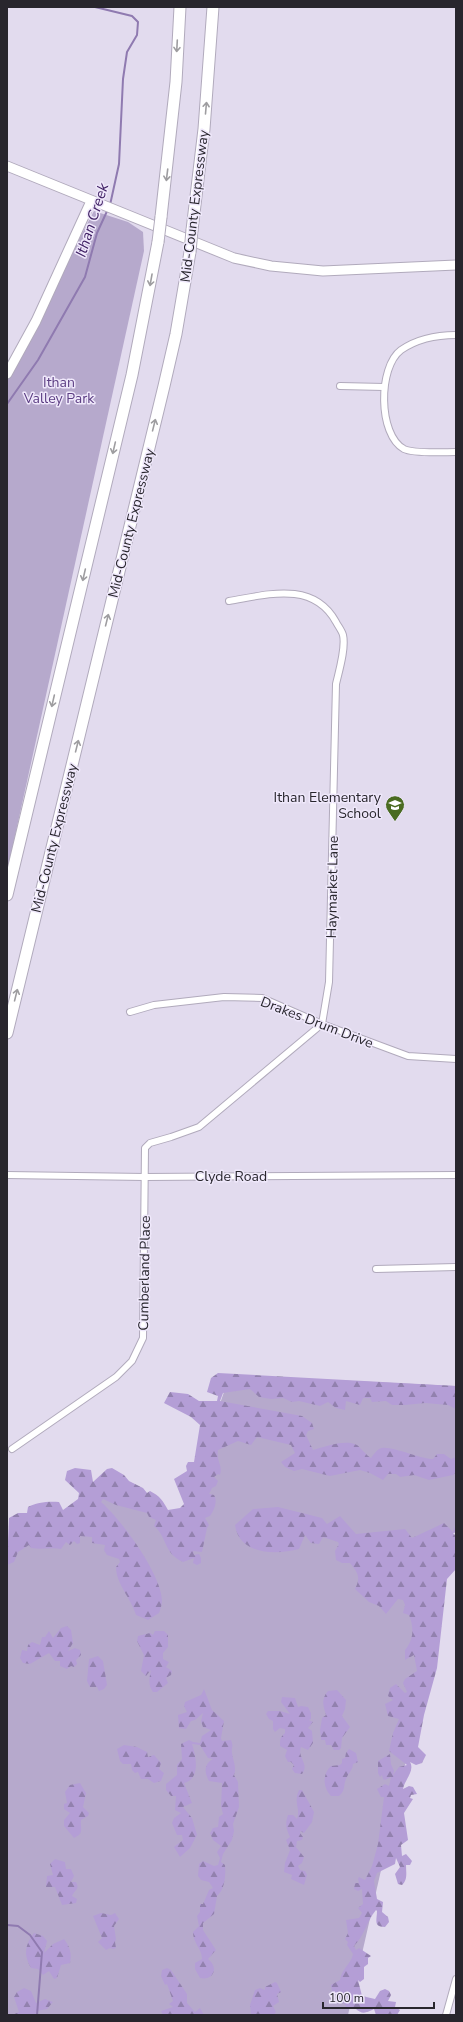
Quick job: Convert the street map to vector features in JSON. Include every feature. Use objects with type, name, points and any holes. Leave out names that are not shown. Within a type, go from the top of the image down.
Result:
[{"type":"highway","points":[[7,895],[132,375],[158,242],[176,82],[180,7]]},
{"type":"highway","name":"Mid-County Expressway","points":[[7,1033],[176,334],[190,252],[204,129],[213,7]]},
{"type":"main road","points":[[7,166],[234,258],[270,266],[322,271],[456,266]]},
{"type":"main road","points":[[7,374],[36,321],[91,201]]},
{"type":"street","points":[[456,335],[439,335],[418,341],[400,351],[389,368],[384,387],[390,433],[404,449],[433,453],[456,452]]},
{"type":"street","points":[[340,386],[384,387]]},
{"type":"street","name":"Haymarket Lane","points":[[229,601],[275,593],[293,592],[313,600],[330,611],[343,636],[342,656],[336,684],[329,982],[322,1024]]},
{"type":"street","name":"Drakes Drum Drive","points":[[130,1012],[161,1004],[224,997],[262,998],[322,1024],[408,1056],[456,1059]]},
{"type":"street","points":[[145,1177],[145,1148],[150,1143],[199,1127],[322,1024]]},
{"type":"street","name":"Clyde Road","points":[[7,1175],[145,1177],[456,1175]]},
{"type":"street","name":"Cumberland Place","points":[[12,1449],[116,1377],[132,1361],[143,1338],[145,1177]]},
{"type":"street","points":[[376,1268],[456,1267]]},
{"type":"street","points":[[446,2015],[456,1979]]},
{"type":"green space","name":"Ithan Valley Park","points":[[94,211],[128,222],[143,232],[144,251],[7,872],[7,374]]},
{"type":"green space","points":[[218,1373],[456,1386],[456,1409],[448,1405],[425,1403],[392,1405],[386,1401],[372,1402],[370,1398],[363,1398],[360,1405],[346,1401],[345,1410],[336,1408],[328,1402],[320,1406],[299,1401],[292,1402],[283,1398],[271,1399],[259,1397],[250,1389],[223,1393],[220,1401],[302,1416],[312,1423],[314,1429],[308,1431],[306,1435],[313,1450],[335,1444],[352,1443],[357,1445],[371,1458],[379,1449],[383,1448],[389,1448],[420,1457],[433,1459],[437,1454],[444,1454],[451,1459],[456,1457],[456,1472],[453,1475],[429,1480],[414,1475],[400,1477],[396,1474],[388,1474],[383,1480],[370,1473],[360,1470],[330,1476],[302,1469],[294,1471],[285,1467],[281,1462],[295,1453],[291,1445],[257,1437],[251,1445],[238,1441],[218,1450],[221,1471],[220,1475],[218,1474],[214,1477],[218,1481],[216,1486],[212,1488],[209,1494],[214,1495],[216,1503],[210,1516],[205,1518],[209,1525],[202,1552],[193,1551],[194,1555],[199,1554],[201,1558],[201,1563],[197,1565],[193,1563],[194,1558],[183,1562],[172,1554],[162,1535],[154,1526],[156,1520],[149,1517],[147,1513],[116,1505],[103,1499],[101,1502],[119,1521],[139,1548],[155,1577],[160,1590],[162,1601],[159,1613],[148,1620],[136,1615],[118,1579],[116,1567],[120,1562],[119,1559],[107,1555],[104,1550],[105,1545],[92,1543],[92,1537],[80,1536],[80,1543],[77,1544],[74,1541],[70,1545],[66,1542],[61,1549],[35,1549],[31,1548],[29,1545],[18,1552],[14,1562],[7,1565],[9,1518],[18,1513],[27,1513],[28,1507],[39,1503],[59,1502],[63,1510],[78,1499],[79,1493],[65,1480],[67,1471],[75,1468],[91,1470],[93,1482],[107,1469],[112,1468],[124,1475],[129,1481],[143,1488],[147,1493],[150,1491],[159,1497],[168,1510],[180,1508],[184,1504],[174,1479],[187,1471],[186,1466],[188,1462],[194,1462],[200,1425],[191,1417],[164,1403],[170,1392],[188,1394],[199,1401],[217,1401],[218,1396],[207,1392],[211,1378]]},
{"type":"green space","points":[[230,1375],[456,1386],[456,1532],[453,1533],[426,1673],[348,2015],[7,2015],[7,1555],[100,1486],[181,1515]]},
{"type":"green space","points":[[278,1507],[322,1518],[327,1524],[340,1516],[356,1534],[405,1529],[412,1538],[444,1523],[453,1532],[456,1524],[456,1532],[453,1533],[456,1536],[456,1569],[447,1579],[437,1668],[424,1715],[418,1747],[426,1755],[422,1763],[416,1765],[410,1762],[411,1772],[403,1789],[409,1786],[413,1787],[417,1794],[411,1795],[410,1798],[413,1799],[404,1813],[408,1840],[401,1845],[402,1856],[406,1854],[412,1861],[410,1865],[406,1865],[406,1878],[402,1885],[398,1884],[395,1874],[400,1867],[396,1858],[395,1864],[377,1873],[374,1881],[377,1899],[383,1902],[382,1912],[388,1917],[389,1922],[385,1927],[379,1926],[376,1922],[376,1910],[358,1942],[354,1946],[356,1950],[359,1948],[371,1956],[368,1958],[368,1964],[364,1967],[364,1979],[360,1982],[358,1980],[362,1996],[375,1999],[380,1991],[385,1989],[389,1991],[391,1995],[388,2001],[396,2002],[395,2007],[400,2010],[397,2015],[376,2015],[374,2009],[364,2013],[355,2008],[347,2008],[332,1991],[331,1985],[340,1980],[353,1954],[347,1945],[348,1942],[345,1939],[348,1933],[346,1920],[359,1918],[362,1913],[358,1908],[363,1904],[362,1889],[358,1891],[354,1889],[355,1883],[359,1883],[359,1877],[365,1880],[372,1866],[378,1844],[384,1797],[381,1797],[377,1789],[385,1784],[389,1786],[391,1777],[385,1780],[383,1779],[382,1775],[380,1777],[378,1773],[378,1761],[390,1754],[391,1764],[394,1771],[393,1775],[399,1767],[407,1765],[389,1751],[393,1733],[399,1719],[388,1716],[385,1704],[393,1700],[388,1696],[390,1688],[396,1684],[405,1693],[407,1692],[403,1683],[405,1679],[417,1671],[414,1655],[405,1660],[405,1650],[412,1638],[412,1624],[409,1615],[403,1613],[405,1605],[403,1600],[398,1599],[386,1614],[379,1606],[369,1602],[355,1589],[358,1581],[358,1575],[355,1570],[350,1563],[342,1563],[336,1560],[335,1551],[339,1544],[338,1542],[323,1537],[319,1544],[311,1543],[305,1535],[299,1549],[270,1552],[251,1547],[243,1542],[238,1535],[235,1525],[253,1509]]},
{"type":"green space","points":[[67,1626],[71,1630],[73,1643],[68,1651],[75,1648],[80,1650],[81,1655],[76,1660],[77,1664],[74,1667],[71,1666],[67,1669],[60,1666],[60,1661],[55,1661],[49,1653],[30,1664],[23,1663],[20,1658],[22,1650],[27,1651],[28,1645],[32,1642],[40,1645],[42,1637],[45,1637],[49,1631],[53,1638],[61,1628]]},
{"type":"green space","points":[[155,1631],[164,1631],[168,1635],[168,1647],[163,1653],[163,1659],[169,1662],[166,1667],[172,1671],[171,1675],[166,1678],[168,1683],[157,1692],[153,1692],[149,1682],[151,1670],[146,1676],[141,1671],[144,1655],[137,1641],[138,1636],[150,1633],[153,1635]]},
{"type":"green space","points":[[98,1656],[103,1661],[107,1685],[104,1689],[99,1691],[97,1687],[90,1687],[87,1681],[89,1659]]},
{"type":"green space","points":[[204,1689],[212,1710],[224,1721],[221,1738],[222,1741],[231,1740],[232,1742],[232,1753],[235,1767],[234,1775],[238,1782],[239,1807],[233,1824],[234,1831],[232,1840],[223,1854],[221,1862],[225,1865],[225,1877],[222,1890],[217,1896],[214,1914],[203,1923],[203,1930],[216,1950],[208,1959],[214,1969],[212,1975],[209,1977],[200,1978],[195,1969],[195,1963],[202,1959],[202,1955],[194,1939],[193,1932],[199,1926],[197,1916],[200,1912],[200,1904],[203,1904],[209,1890],[213,1888],[209,1882],[201,1880],[198,1876],[199,1864],[203,1861],[214,1866],[218,1865],[220,1858],[217,1852],[221,1846],[213,1840],[210,1833],[213,1828],[218,1827],[219,1817],[223,1814],[221,1806],[222,1783],[209,1781],[206,1774],[206,1766],[213,1759],[208,1758],[200,1745],[192,1744],[196,1761],[195,1772],[189,1781],[184,1783],[192,1803],[183,1807],[192,1818],[197,1835],[190,1848],[180,1857],[174,1847],[183,1840],[182,1835],[177,1835],[172,1823],[174,1818],[181,1813],[175,1810],[176,1796],[171,1796],[166,1790],[166,1784],[177,1775],[177,1765],[182,1759],[181,1744],[189,1740],[200,1743],[202,1736],[211,1730],[203,1727],[201,1721],[203,1713],[195,1720],[191,1721],[186,1729],[179,1728],[178,1715],[187,1712],[184,1706],[185,1702],[201,1695]]},
{"type":"green space","points":[[337,1690],[346,1700],[345,1709],[342,1716],[350,1727],[342,1738],[341,1748],[339,1750],[334,1750],[331,1745],[326,1745],[325,1740],[321,1740],[320,1730],[322,1718],[326,1715],[323,1703],[324,1697],[328,1691]]},
{"type":"green space","points":[[282,1697],[295,1698],[298,1707],[308,1707],[311,1713],[311,1719],[309,1720],[313,1722],[308,1728],[312,1731],[313,1743],[308,1750],[301,1747],[300,1751],[305,1767],[302,1774],[295,1773],[292,1769],[294,1765],[291,1762],[288,1762],[285,1756],[287,1750],[280,1746],[285,1729],[280,1728],[275,1732],[273,1729],[273,1721],[269,1719],[266,1714],[268,1711],[280,1711],[290,1714],[281,1702]]},
{"type":"green space","points":[[124,1745],[137,1747],[147,1752],[148,1757],[154,1755],[161,1763],[159,1769],[164,1773],[161,1781],[154,1783],[148,1779],[141,1779],[138,1772],[135,1773],[132,1770],[131,1764],[123,1764],[120,1761],[117,1749]]},
{"type":"green space","points":[[349,1749],[356,1753],[358,1762],[353,1764],[346,1779],[344,1790],[341,1794],[339,1796],[331,1796],[325,1785],[326,1773],[331,1766],[340,1765],[342,1763],[342,1759],[345,1758]]},
{"type":"green space","points":[[80,1783],[86,1793],[83,1807],[89,1813],[88,1816],[81,1820],[81,1832],[74,1838],[64,1826],[64,1820],[70,1813],[64,1809],[64,1804],[67,1803],[65,1792],[70,1785]]},
{"type":"green space","points":[[299,1790],[302,1790],[314,1812],[312,1822],[304,1833],[300,1831],[303,1837],[302,1840],[297,1841],[296,1847],[304,1857],[302,1863],[298,1866],[300,1870],[305,1871],[307,1875],[304,1885],[291,1879],[292,1875],[284,1872],[285,1863],[290,1850],[286,1840],[290,1837],[286,1821],[288,1815],[293,1815],[297,1819],[297,1795]]},
{"type":"green space","points":[[55,1859],[65,1862],[66,1869],[71,1869],[74,1876],[71,1882],[76,1882],[77,1887],[72,1896],[77,1899],[76,1903],[62,1905],[55,1887],[46,1887],[47,1876],[53,1875],[50,1864]]},
{"type":"green space","points":[[101,1913],[111,1915],[115,1913],[119,1919],[114,1926],[116,1948],[106,1950],[98,1942],[102,1938],[93,1916]]},
{"type":"green space","points":[[34,1933],[43,1936],[47,1941],[44,1953],[53,1944],[64,1939],[68,1945],[71,1954],[70,1963],[61,1965],[57,1978],[54,1979],[49,1971],[43,1975],[38,1969],[31,1968],[28,1963],[26,1950]]},
{"type":"green space","points":[[167,1968],[171,1970],[187,1994],[187,2003],[195,2012],[200,2008],[204,2015],[163,2015],[161,2011],[173,2007],[169,2004],[173,2001],[167,1984],[165,1985],[161,1976],[162,1970]]},
{"type":"green space","points":[[275,1982],[277,1983],[281,1992],[277,1994],[279,2002],[273,2006],[276,2012],[274,2015],[251,2015],[250,2005],[255,1990],[260,1988],[265,1990],[265,1987]]},
{"type":"green space","points":[[24,1988],[31,1991],[36,2003],[45,1999],[53,2002],[47,2009],[37,2011],[35,2015],[12,2015],[19,2012],[14,1997],[17,1992]]},
{"type":"waterway","name":"Ithan Creek","points":[[95,7],[132,16],[138,22],[137,35],[127,52],[123,79],[119,164],[110,205]]},
{"type":"waterway","name":"Ithan Creek","points":[[7,404],[38,360],[85,277],[97,233],[108,209]]},
{"type":"waterway","name":"Ithan Creek","points":[[7,1925],[18,1926],[30,1935],[42,1952],[37,2015]]},
{"type":"place","name":"Ithan Elementary School","points":[[395,822]]}]
